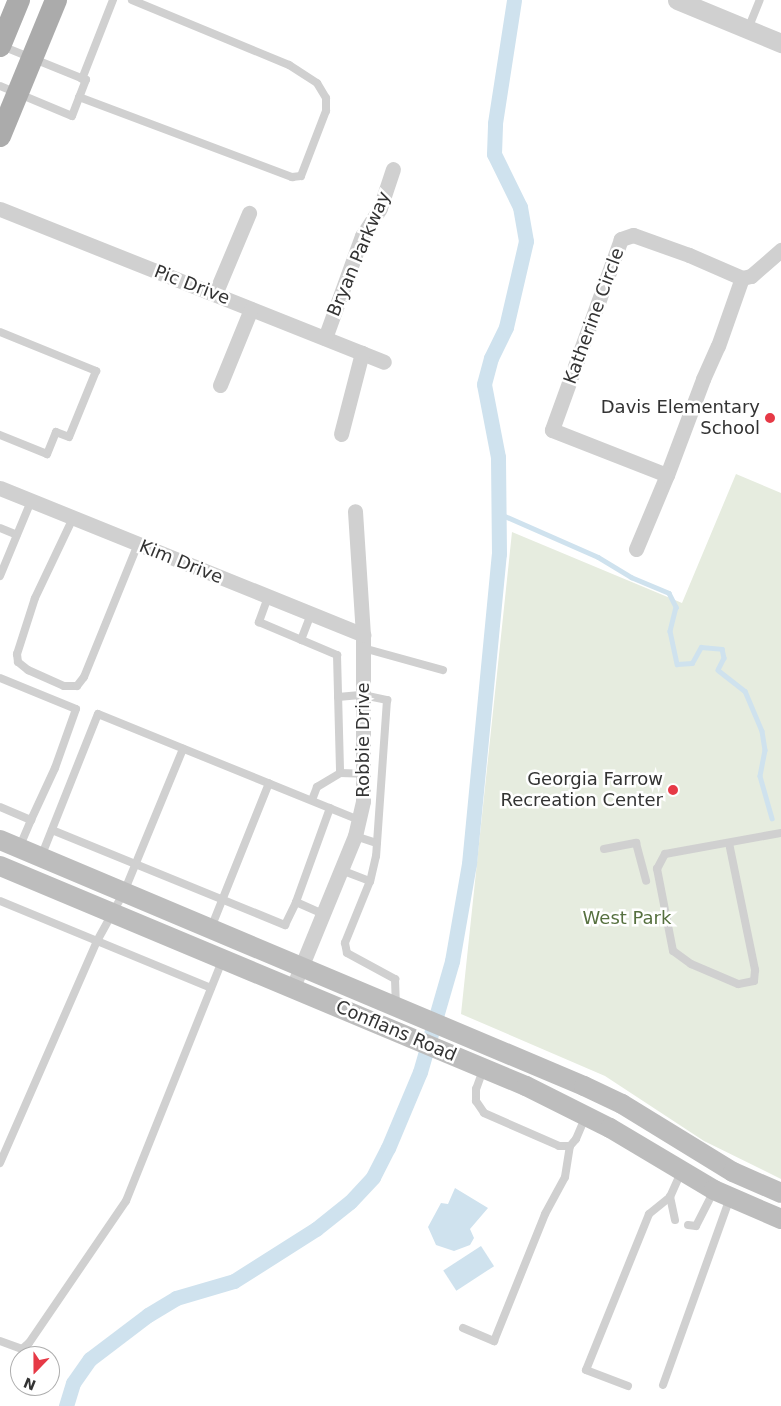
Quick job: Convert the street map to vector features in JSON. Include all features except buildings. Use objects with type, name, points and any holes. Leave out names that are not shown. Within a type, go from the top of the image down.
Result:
[{"type":"main road","points":[[0,46],[19,0]]},
{"type":"main road","points":[[0,136],[7,98],[32,58],[56,0]]},
{"type":"main road","name":"Conflans Road","points":[[0,840],[401,1007],[596,1092],[733,1172],[781,1193]]},
{"type":"main road","name":"Conflans Road","points":[[0,866],[476,1065],[586,1115],[681,1172],[722,1194],[781,1219]]},
{"type":"main road","points":[[586,1115],[596,1092]]},
{"type":"street","points":[[677,0],[781,43]]},
{"type":"street","name":"Bryan Parkway","points":[[325,338],[362,236],[380,208],[393,170]]},
{"type":"street","name":"Pic Drive","points":[[0,208],[384,362]]},
{"type":"street","points":[[215,294],[249,213]]},
{"type":"street","name":"Katherine Circle","points":[[667,475],[552,430],[621,239],[633,235],[689,254],[742,278]]},
{"type":"street","points":[[636,549],[667,475],[742,278],[751,276],[781,250]]},
{"type":"street","points":[[220,384],[251,309]]},
{"type":"street","points":[[341,434],[362,353]]},
{"type":"street","name":"Kim Drive","points":[[0,488],[311,614],[363,642]]},
{"type":"street","name":"Robbie Drive","points":[[293,987],[355,836],[364,801],[363,642],[355,511]]},
{"type":"lane","points":[[82,79],[113,0]]},
{"type":"lane","points":[[79,97],[292,177],[301,176],[326,110],[326,98],[317,83],[289,65],[132,0]]},
{"type":"lane","points":[[748,29],[760,0]]},
{"type":"lane","points":[[0,46],[86,80],[72,116],[7,98]]},
{"type":"lane","points":[[0,332],[96,371],[69,437],[56,432],[47,454],[0,435]]},
{"type":"lane","points":[[0,576],[31,501]]},
{"type":"lane","points":[[73,518],[35,598],[17,654],[18,662],[28,670],[64,686],[76,686],[84,677],[138,544]]},
{"type":"lane","points":[[0,528],[17,535]]},
{"type":"lane","points":[[268,597],[259,622],[337,656],[340,773]]},
{"type":"lane","points":[[301,640],[311,614]]},
{"type":"lane","points":[[363,642],[443,670]]},
{"type":"lane","points":[[0,678],[76,709],[55,768],[19,848]]},
{"type":"lane","points":[[338,697],[363,696],[387,700],[377,843],[370,881],[345,943],[347,953],[395,979],[401,1007]]},
{"type":"lane","points":[[41,857],[98,714],[359,820]]},
{"type":"lane","points":[[0,1163],[96,941],[124,892],[183,749]]},
{"type":"lane","points":[[312,800],[317,788],[340,773],[363,774]]},
{"type":"lane","points":[[211,928],[269,783]]},
{"type":"lane","points":[[0,807],[31,820]]},
{"type":"lane","points":[[52,830],[285,925],[296,902],[330,808]]},
{"type":"lane","points":[[729,842],[755,970],[754,981],[738,984],[691,964],[673,951],[657,869],[665,854],[729,842],[781,833]]},
{"type":"lane","points":[[355,836],[377,843]]},
{"type":"lane","points":[[604,849],[636,843],[646,881]]},
{"type":"lane","points":[[341,870],[370,881]]},
{"type":"lane","points":[[0,901],[211,988]]},
{"type":"lane","points":[[296,902],[323,914]]},
{"type":"lane","points":[[0,1341],[22,1349],[29,1343],[126,1201],[223,958]]},
{"type":"lane","points":[[476,1065],[476,1101],[484,1113],[559,1146],[570,1146]]},
{"type":"lane","points":[[463,1328],[494,1341],[545,1214],[565,1177],[570,1146],[586,1115]]},
{"type":"lane","points":[[628,1386],[586,1370],[649,1214],[670,1198],[681,1172]]},
{"type":"lane","points":[[688,1225],[696,1226],[722,1194]]},
{"type":"lane","points":[[663,1385],[722,1194]]},
{"type":"lane","points":[[670,1198],[675,1220]]},
{"type":"green space","name":"West Park","points":[[736,474],[781,493],[781,1179],[704,1141],[605,1076],[461,1014],[512,532],[682,603]]},
{"type":"water","points":[[455,1188],[488,1208],[470,1229],[474,1238],[470,1245],[454,1251],[436,1245],[428,1227],[441,1203],[448,1204]]},
{"type":"water","points":[[481,1246],[494,1266],[456,1291],[443,1271]]},
{"type":"waterway","points":[[66,1406],[73,1383],[90,1359],[148,1315],[176,1298],[234,1281],[316,1229],[350,1202],[373,1177],[388,1148],[420,1072],[452,961],[469,864],[499,554],[498,457],[484,384],[491,358],[506,327],[526,241],[520,207],[494,154],[495,123],[514,0]]},
{"type":"waterway","points":[[498,513],[598,557],[631,577],[669,593],[676,607],[670,631],[677,664],[692,663],[701,647],[722,649],[724,658],[718,670],[745,691],[762,731],[765,750],[760,776],[772,818]]},
{"type":"place","name":"Davis Elementary School","points":[[770,418]]},
{"type":"place","name":"Georgia Farrow Recreation Center","points":[[673,790]]}]
